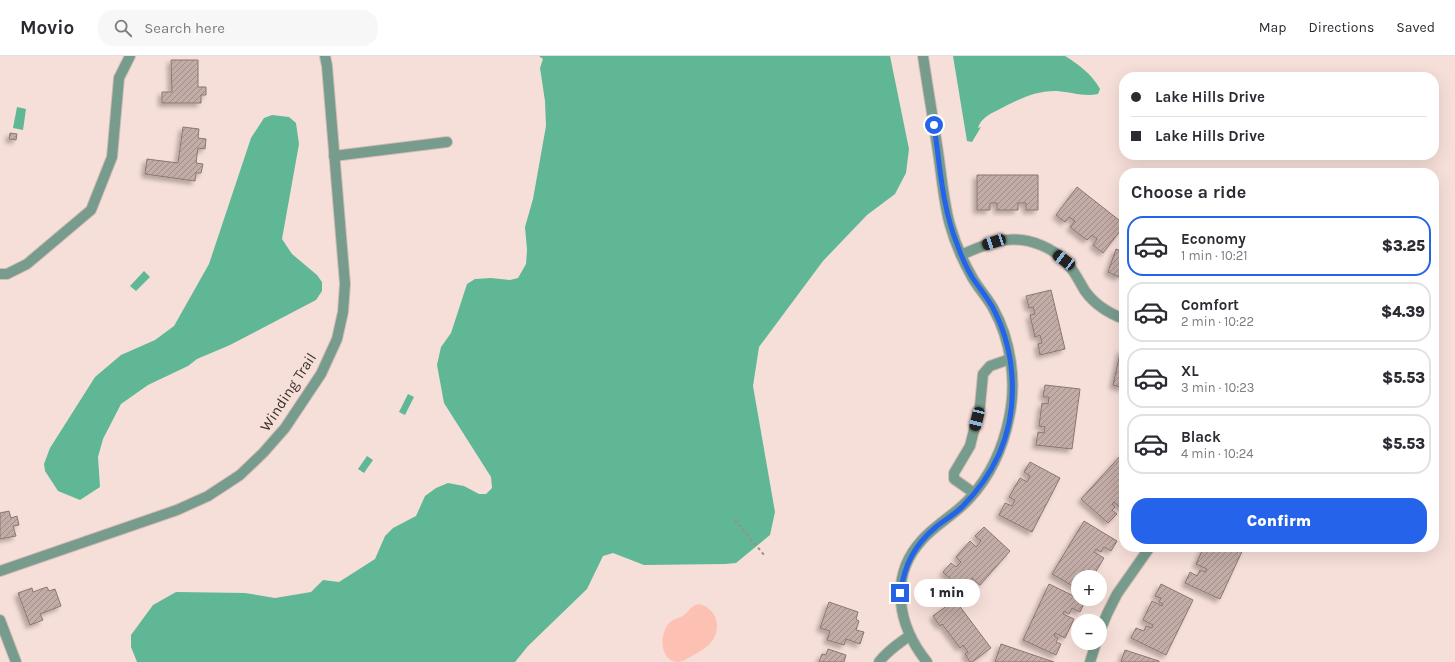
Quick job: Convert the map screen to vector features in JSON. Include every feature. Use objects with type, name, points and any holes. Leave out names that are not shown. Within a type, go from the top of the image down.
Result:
[{"type":"street","points":[[0,274],[7,274],[27,264],[92,210],[112,157],[119,78],[130,56]]},
{"type":"street","name":"Winding Trail","points":[[0,572],[177,510],[208,496],[240,475],[263,454],[285,428],[321,374],[337,339],[344,312],[345,284],[325,56]]},
{"type":"street","points":[[923,56],[947,214],[961,255],[972,278],[987,298],[997,317],[1005,338],[1010,359],[1012,381],[1012,405],[1004,441],[987,477],[954,514],[922,540],[909,559],[905,570],[900,593],[902,615],[909,636],[927,662]]},
{"type":"street","points":[[334,156],[447,142]]},
{"type":"street","points":[[961,255],[982,246],[1005,240],[1028,241],[1038,244],[1048,248],[1064,260],[1076,275],[1085,291],[1099,306],[1119,317]]},
{"type":"street","points":[[974,493],[954,479],[954,473],[970,446],[980,406],[983,374],[990,366],[1010,359]]},
{"type":"street","points":[[1107,614],[1117,594],[1146,552]]},
{"type":"street","points":[[0,620],[16,662]]},
{"type":"street","points":[[879,662],[891,648],[909,636]]},
{"type":"street","points":[[1090,662],[1094,650]]},
{"type":"path","points":[[735,520],[765,556]]},
{"type":"shaded area","points":[[539,56],[890,56],[909,149],[906,173],[895,194],[867,215],[823,261],[759,347],[753,386],[775,512],[770,535],[736,563],[644,565],[613,553],[603,556],[587,589],[528,646],[515,662],[137,662],[131,647],[131,635],[153,605],[176,592],[245,593],[275,598],[311,592],[323,580],[339,582],[375,559],[385,536],[393,528],[416,516],[425,496],[436,488],[448,483],[464,486],[479,494],[486,494],[492,488],[491,477],[444,403],[437,365],[441,347],[451,333],[467,284],[475,279],[491,278],[510,280],[518,278],[526,264],[527,250],[525,227],[533,199],[546,126],[545,101],[540,68],[543,59]]},
{"type":"shaded area","points":[[953,56],[1065,56],[1089,74],[1100,89],[1098,94],[1093,95],[1049,91],[1027,96],[986,117],[979,125],[978,128],[981,127],[972,142],[967,141]]},
{"type":"shaded area","points":[[17,107],[26,109],[23,130],[13,128]]},
{"type":"shaded area","points":[[272,115],[289,117],[296,123],[299,144],[282,239],[292,254],[317,275],[322,282],[322,291],[316,300],[230,345],[197,359],[188,366],[148,385],[121,404],[103,439],[98,457],[100,487],[80,500],[58,491],[45,471],[44,464],[50,448],[95,377],[121,355],[155,340],[174,326],[209,264],[251,138],[264,118]]},
{"type":"shaded area","points":[[144,271],[150,277],[136,291],[130,286]]},
{"type":"shaded area","points":[[408,394],[414,397],[405,415],[399,412]]},
{"type":"shaded area","points":[[367,456],[373,460],[364,473],[358,469]]},
{"type":"shaded area","points":[[698,604],[709,609],[716,618],[717,630],[715,635],[708,646],[703,650],[682,661],[678,662],[672,660],[667,657],[664,652],[663,639],[666,627],[670,622],[686,614],[693,606]]},
{"type":"building","points":[[171,60],[198,60],[198,87],[206,87],[206,95],[201,95],[201,103],[162,103],[162,92],[172,92]]},
{"type":"building","points":[[183,127],[199,129],[198,138],[206,139],[205,149],[198,148],[196,163],[203,164],[201,173],[196,173],[195,181],[145,174],[147,159],[178,163]]},
{"type":"building","points":[[10,133],[17,134],[16,140],[9,139]]},
{"type":"building","points":[[977,175],[1038,175],[1038,210],[1026,210],[1026,203],[1018,203],[1018,210],[997,210],[997,203],[990,203],[990,210],[977,210]]},
{"type":"building","points":[[1077,187],[1119,220],[1119,232],[1103,253],[1093,245],[1097,239],[1092,235],[1087,240],[1070,227],[1075,221],[1069,217],[1065,222],[1056,215]]},
{"type":"building","points":[[1116,249],[1119,250],[1119,277],[1108,272]]},
{"type":"building","points":[[1051,290],[1065,349],[1040,355],[1038,344],[1042,343],[1040,335],[1035,337],[1030,315],[1035,314],[1033,307],[1029,308],[1026,296]]},
{"type":"building","points":[[1119,358],[1119,387],[1113,385]]},
{"type":"building","points":[[1045,385],[1080,389],[1072,449],[1036,445],[1038,432],[1044,433],[1045,427],[1039,426],[1042,403],[1048,404],[1049,397],[1043,397]]},
{"type":"building","points":[[1119,457],[1119,506],[1114,502],[1112,504],[1115,507],[1112,510],[1117,514],[1108,523],[1081,499]]},
{"type":"building","points":[[1030,462],[1060,478],[1032,532],[999,515],[1005,503],[1012,506],[1015,500],[1009,497],[1020,478],[1027,482],[1030,476],[1024,472]]},
{"type":"building","points":[[9,511],[11,518],[17,516],[19,525],[13,526],[16,536],[0,539],[0,513]]},
{"type":"building","points":[[1084,521],[1117,541],[1111,551],[1104,547],[1101,552],[1096,549],[1094,552],[1104,558],[1097,570],[1071,570],[1071,585],[1052,574]]},
{"type":"building","points":[[984,527],[1010,551],[980,585],[972,578],[962,589],[943,572],[951,563],[956,567],[961,562],[956,557],[970,541],[976,547],[981,541],[975,536]]},
{"type":"building","points":[[1202,552],[1242,552],[1220,599],[1185,583],[1190,572],[1197,576],[1200,570],[1205,572],[1207,569],[1196,564]]},
{"type":"building","points":[[1049,584],[1071,595],[1071,606],[1083,606],[1080,612],[1072,608],[1069,614],[1064,611],[1063,614],[1071,618],[1071,625],[1065,638],[1055,633],[1054,636],[1058,638],[1056,642],[1061,644],[1056,655],[1023,640]]},
{"type":"building","points":[[1161,584],[1193,600],[1166,655],[1131,638],[1136,628],[1144,631],[1146,626],[1152,628],[1153,625],[1143,620],[1152,601],[1162,606],[1163,604],[1159,602],[1161,598],[1155,596]]},
{"type":"building","points":[[47,587],[49,591],[55,589],[61,606],[40,614],[43,620],[30,625],[18,593],[32,588],[33,592]]},
{"type":"building","points":[[955,600],[991,648],[972,662],[970,662],[965,654],[968,652],[963,645],[960,648],[942,624],[940,626],[933,616]]},
{"type":"building","points":[[829,602],[858,612],[856,619],[859,621],[856,630],[864,632],[860,644],[846,639],[844,645],[827,640],[830,631],[820,628]]},
{"type":"building","points":[[1001,644],[1054,662],[995,662]]},
{"type":"building","points":[[828,649],[846,655],[844,662],[819,662],[822,654],[826,655]]},
{"type":"building","points":[[1125,650],[1159,661],[1159,662],[1121,662]]},
{"type":"route","points":[[900,593],[905,570],[915,549],[922,540],[962,507],[987,477],[1004,441],[1012,405],[1011,369],[1005,338],[993,308],[972,278],[961,255],[947,214],[934,125]]}]
